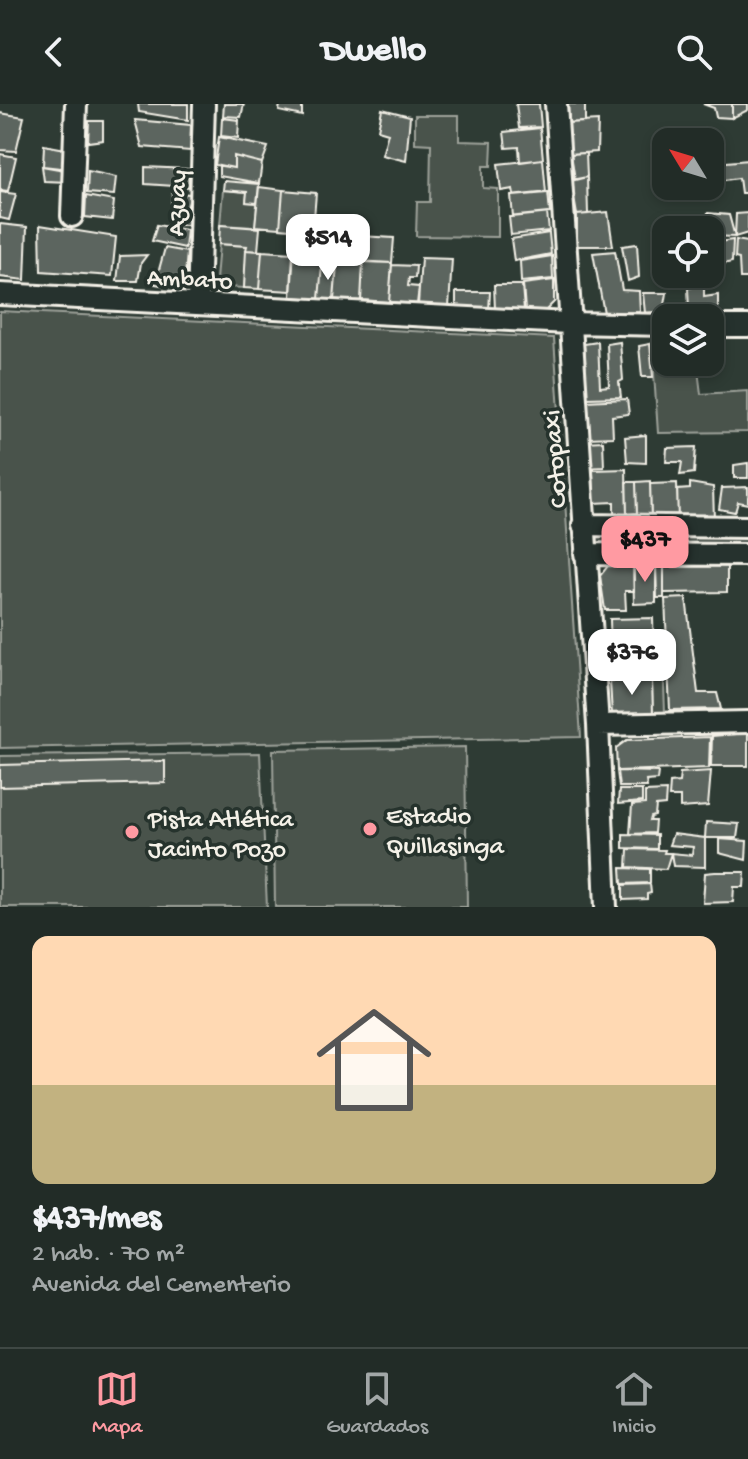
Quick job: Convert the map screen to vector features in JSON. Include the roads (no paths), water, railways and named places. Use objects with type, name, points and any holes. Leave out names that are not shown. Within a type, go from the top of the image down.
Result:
[{"type":"street","points":[[72,216],[76,104]]},
{"type":"street","name":"Azuay","points":[[198,304],[204,104]]},
{"type":"street","name":"Cotopaxi","points":[[556,104],[598,725],[606,907]]},
{"type":"street","name":"Ambato","points":[[0,294],[652,325]]},
{"type":"street","points":[[724,326],[748,326]]},
{"type":"street","points":[[583,525],[748,527]]},
{"type":"street","points":[[585,554],[748,555]]},
{"type":"street","points":[[598,725],[748,722]]},
{"type":"place","name":"Estadio Quillasinga","points":[[370,829]]},
{"type":"place","name":"Pista Atlética Jacinto Pozo","points":[[132,832]]}]
